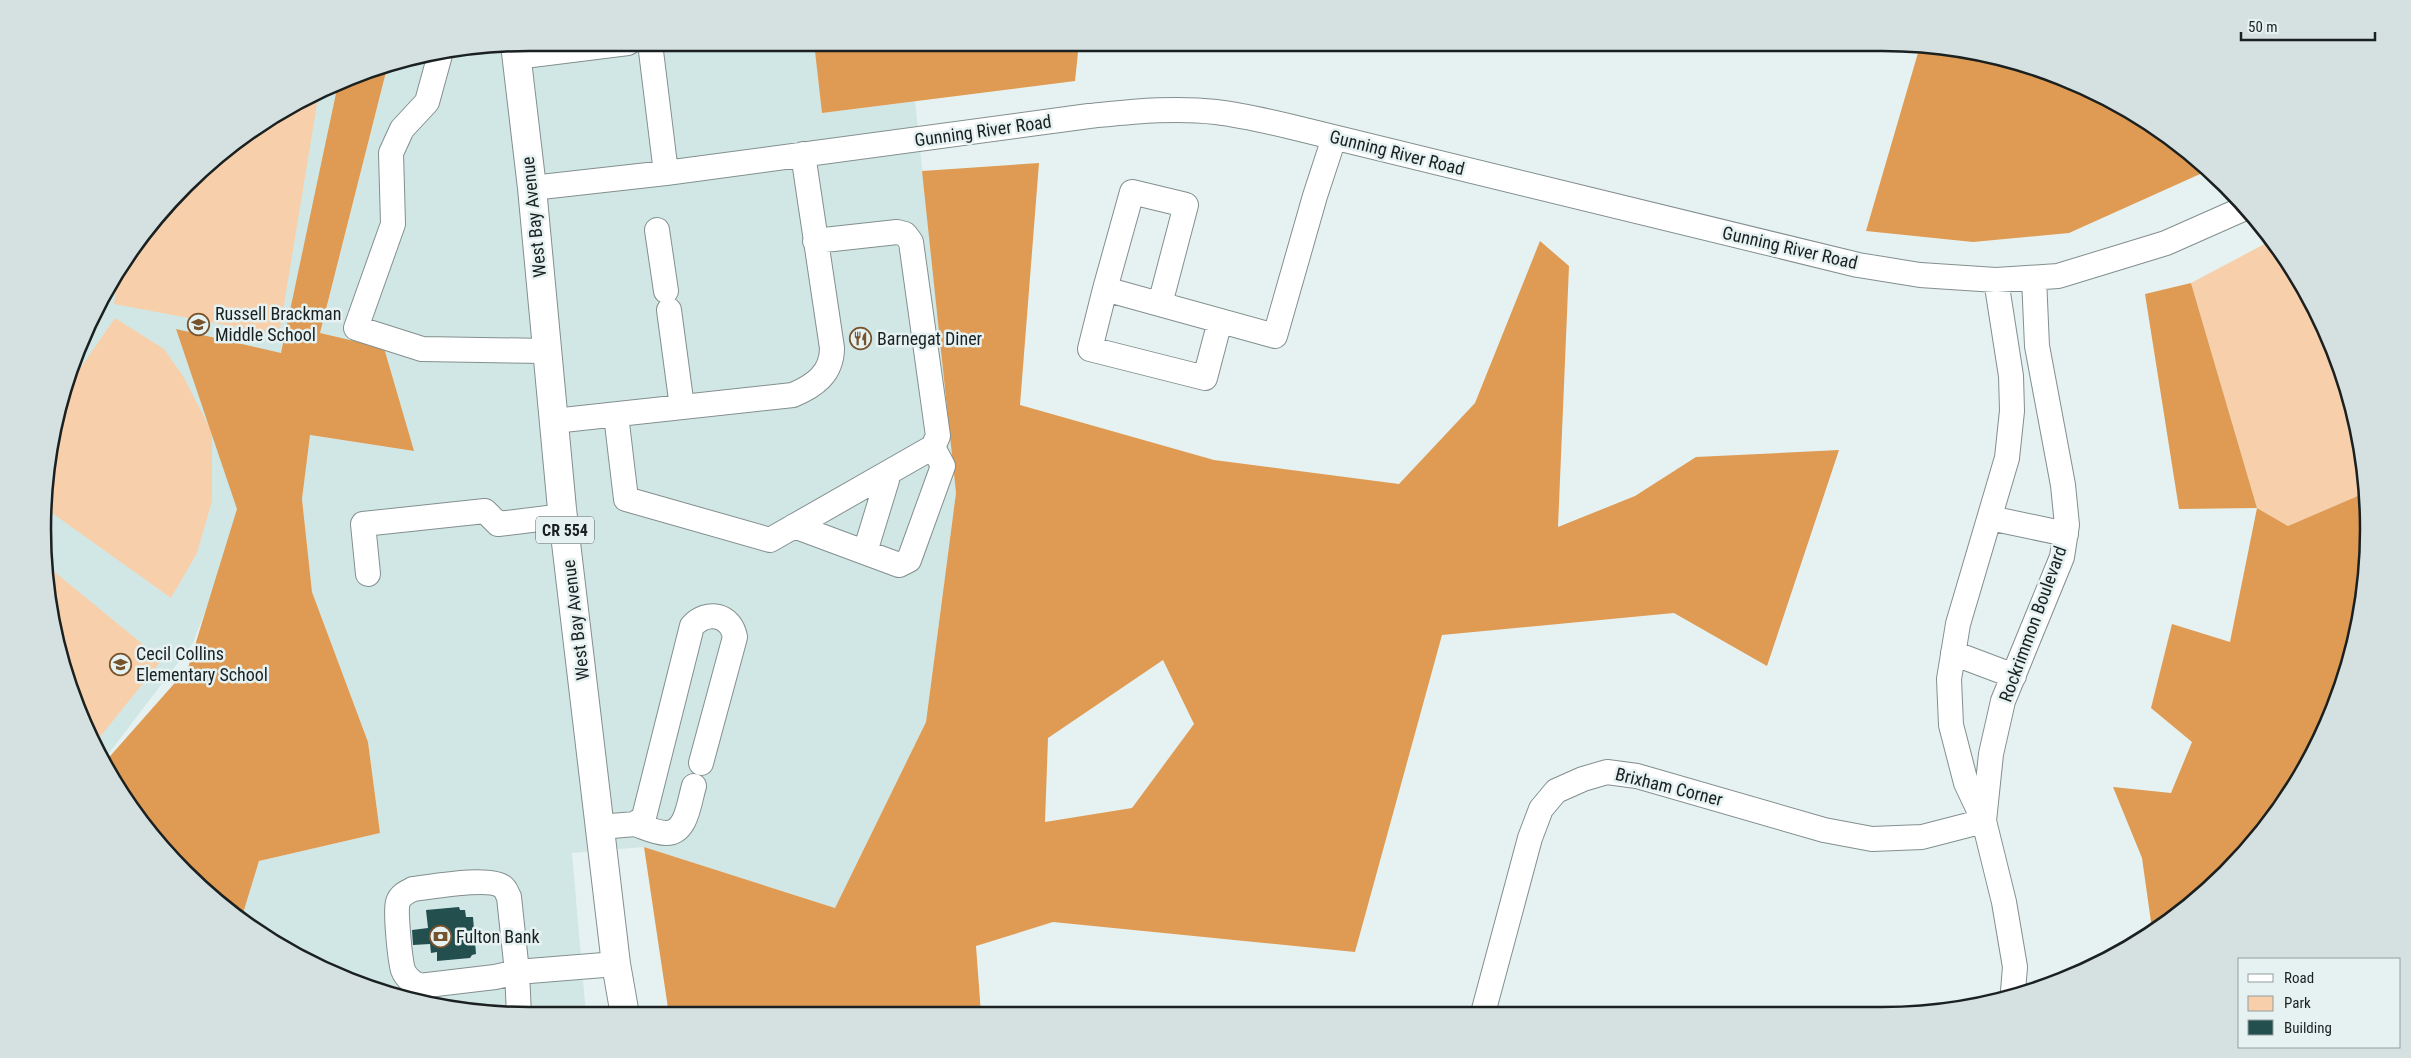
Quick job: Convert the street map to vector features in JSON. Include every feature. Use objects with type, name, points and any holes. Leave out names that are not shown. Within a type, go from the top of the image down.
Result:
[{"type":"main road","name":"West Bay Avenue","points":[[516,51],[532,188],[564,516],[616,964],[624,1007]]},
{"type":"street","points":[[651,51],[666,172]]},
{"type":"street","points":[[439,60],[427,102],[402,129],[391,153],[393,224],[356,328],[422,349],[547,351]]},
{"type":"street","name":"Gunning River Road","points":[[532,188],[1148,110],[1217,112],[1292,127],[1858,265],[1920,275],[1996,280],[2058,276],[2166,243],[2238,211]]},
{"type":"street","points":[[1105,289],[1275,336],[1315,196],[1334,138]]},
{"type":"street","points":[[554,421],[793,395],[811,387],[823,376],[832,360],[832,348],[803,154]]},
{"type":"street","points":[[1160,304],[1186,205],[1132,192],[1090,349],[1205,378],[1220,321]]},
{"type":"street","points":[[657,230],[682,407]]},
{"type":"street","points":[[616,415],[626,499],[770,540],[933,447],[938,436],[912,242],[905,234],[897,232],[815,241]]},
{"type":"street","name":"Rockrimmon Boulevard","points":[[1984,821],[1990,754],[2003,701],[2062,557],[2067,525],[2062,485],[2037,346],[2034,278]]},
{"type":"street","name":"Rockrimmon Boulevard","points":[[1996,280],[2011,376],[2011,421],[2008,458],[1958,624],[1949,679],[1951,725],[1966,783],[1984,821],[2004,902],[2015,967],[2013,988]]},
{"type":"street","points":[[2011,421],[2050,418]]},
{"type":"street","points":[[794,526],[899,565],[910,560],[943,466],[933,447]]},
{"type":"street","points":[[865,552],[887,480],[885,475]]},
{"type":"street","points":[[368,574],[363,524],[484,512],[498,524],[564,516]]},
{"type":"street","points":[[1990,518],[2066,534]]},
{"type":"street","points":[[636,824],[644,817],[647,808],[692,626],[699,618],[709,615],[726,619],[733,627],[736,637],[700,763]]},
{"type":"street","points":[[1953,653],[2014,676]]},
{"type":"street","name":"Brixham Corner","points":[[1485,1007],[1530,838],[1541,809],[1556,791],[1583,779],[1607,772],[1636,776],[1824,830],[1872,839],[1922,837],[1984,821]]},
{"type":"street","points":[[600,827],[636,824],[664,833],[674,832],[683,824],[694,786]]},
{"type":"street","points":[[519,1007],[517,972],[508,897],[504,888],[498,884],[479,882],[413,889],[406,892],[398,901],[397,914],[403,970],[410,981],[419,986],[517,972],[616,964]]},
{"type":"shaded area","points":[[815,51],[822,113],[915,101],[956,493],[926,722],[835,908],[644,847],[572,853],[585,1007],[498,1006],[436,998],[405,990],[346,970],[318,957],[290,943],[243,912],[259,861],[380,833],[368,742],[312,592],[302,499],[309,435],[413,451],[320,334],[386,74],[436,60],[498,52]]},
{"type":"shaded area","points":[[815,51],[1078,51],[1075,81],[822,113]]},
{"type":"shaded area","points":[[1918,52],[1975,60],[2036,77],[2065,88],[2121,115],[2173,150],[2201,174],[2069,233],[1973,242],[1866,231]]},
{"type":"shaded area","points":[[386,74],[320,333],[384,348],[414,451],[310,435],[302,499],[312,592],[368,742],[380,833],[259,861],[243,912],[191,867],[170,844],[150,820],[109,757],[188,668],[237,509],[176,329],[281,353],[336,93]]},
{"type":"shaded area","name":"Russell Brackman Middle School","points":[[349,87],[301,362],[193,643],[108,754],[88,712],[77,683],[60,622],[55,591],[51,529],[52,498],[60,436],[68,405],[88,346],[115,290],[150,238],[170,214],[191,191],[238,150],[290,115]]},
{"type":"shaded area","points":[[1039,163],[1020,405],[1214,460],[1399,484],[1475,403],[1540,241],[1569,266],[1558,527],[1635,496],[1696,457],[1839,450],[1767,666],[1674,613],[1442,635],[1355,952],[1053,922],[976,946],[980,1007],[668,1007],[644,847],[835,908],[926,722],[956,493],[922,171]],"holes":[[[1163,660],[1194,724],[1132,808],[1045,822],[1048,738]]]},
{"type":"shaded area","points":[[2191,283],[2257,508],[2179,509],[2145,294]]},
{"type":"shaded area","points":[[2359,496],[2359,560],[2351,622],[2334,683],[2310,740],[2296,768],[2279,794],[2241,844],[2197,888],[2151,923],[2142,858],[2113,787],[2171,793],[2192,742],[2151,708],[2172,624],[2230,642],[2257,508],[2288,526]]},
{"type":"green space","points":[[317,101],[279,335],[114,304],[117,287],[132,264],[150,238],[191,191],[238,150],[290,115]]},
{"type":"green space","points":[[2265,244],[2296,290],[2323,346],[2334,375],[2351,436],[2359,496],[2288,526],[2257,508],[2191,283]]},
{"type":"green space","points":[[115,318],[164,349],[183,376],[212,432],[212,501],[197,553],[171,598],[52,513],[55,467],[60,436],[79,370]]},
{"type":"green space","points":[[53,571],[162,660],[100,737],[77,683],[68,653],[60,622]]},
{"type":"building","name":"Fulton Bank","points":[[459,907],[460,910],[465,910],[466,917],[473,917],[476,954],[470,958],[437,961],[437,952],[431,953],[430,944],[413,945],[412,930],[428,928],[426,910]]},
{"type":"place","name":"Russell Brackman Middle School","points":[[199,324]]},
{"type":"place","name":"Barnegat Diner","points":[[861,339]]},
{"type":"place","name":"Cecil Collins Elementary School","points":[[120,664]]},
{"type":"place","name":"Fulton Bank","points":[[440,937]]}]
